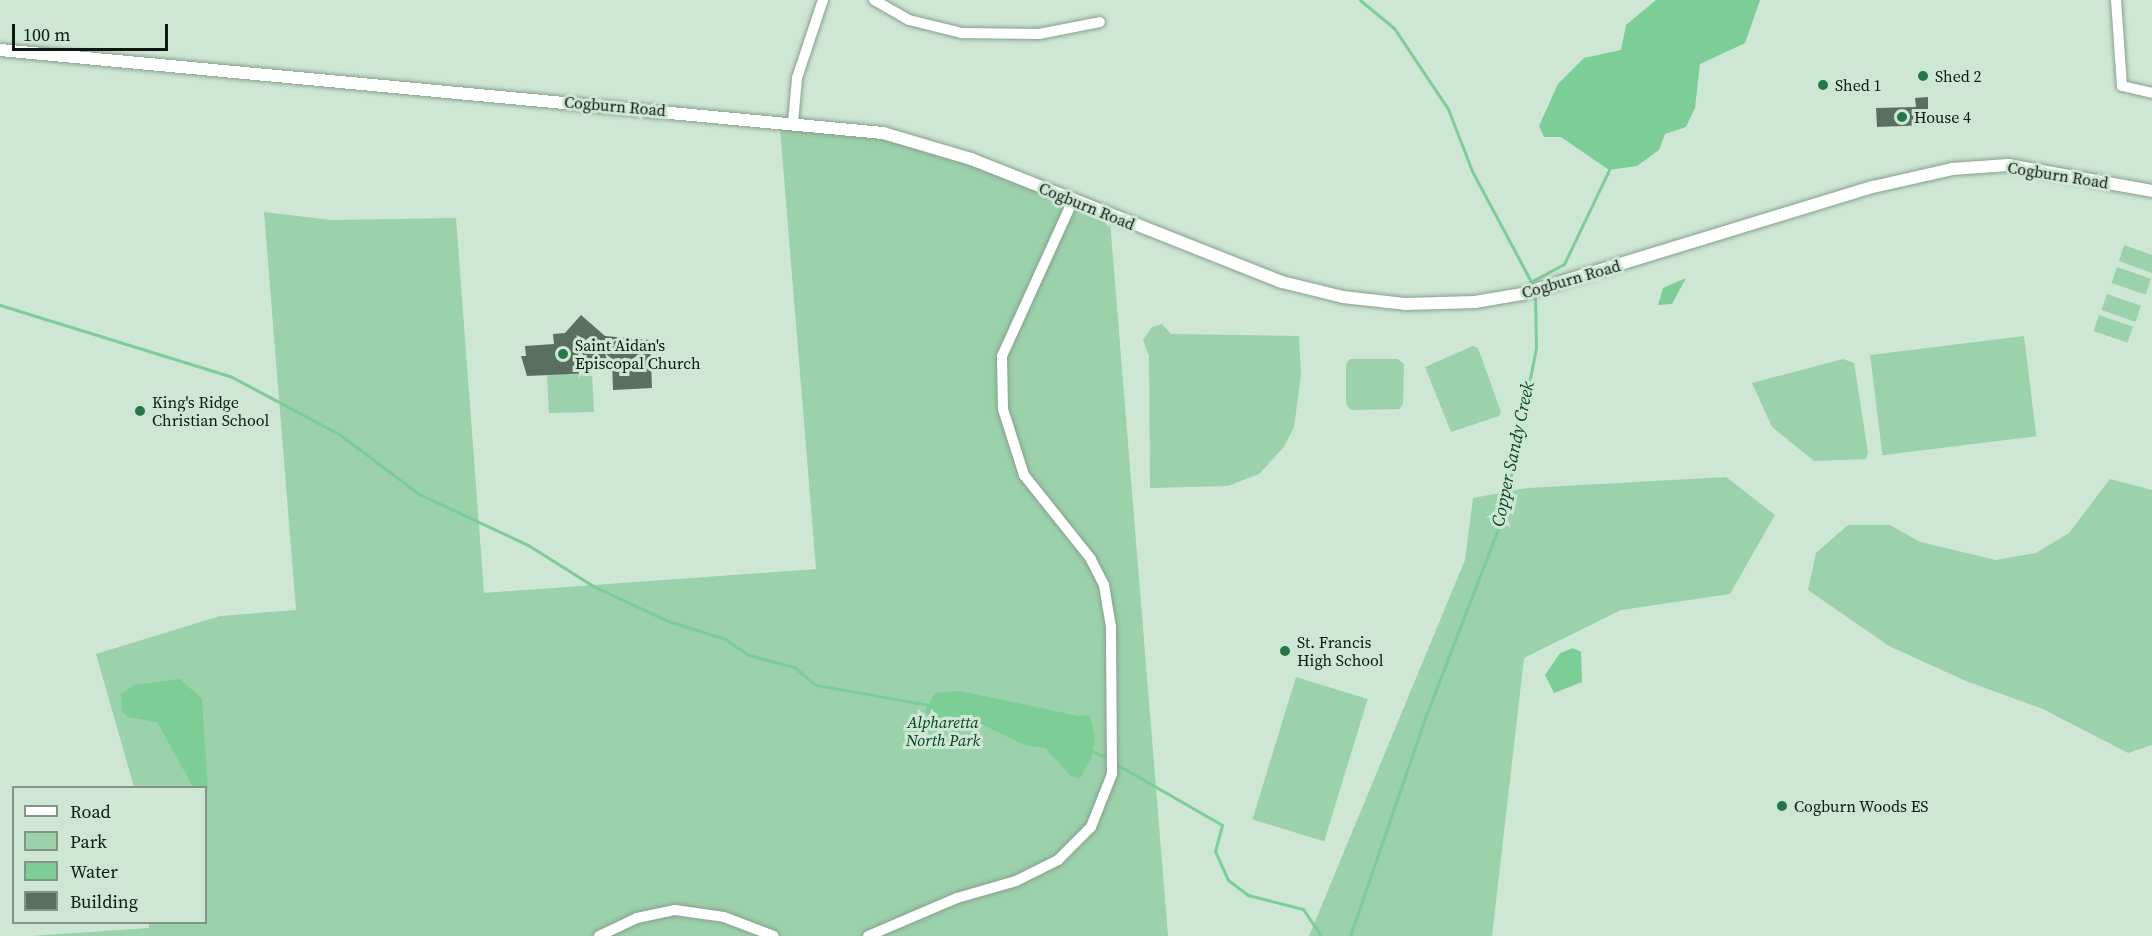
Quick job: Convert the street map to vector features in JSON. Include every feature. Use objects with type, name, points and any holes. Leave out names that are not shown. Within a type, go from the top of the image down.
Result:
[{"type":"street","points":[[793,123],[797,78],[823,0]]},
{"type":"street","points":[[874,0],[909,20],[962,33],[1039,34],[1100,22]]},
{"type":"street","points":[[2116,0],[2122,86],[2152,93]]},
{"type":"street","name":"Cogburn Road","points":[[0,50],[793,123],[918,142],[1302,288],[1373,302],[1434,304],[1522,294],[1873,187],[1952,169],[2008,165],[2152,191]]},
{"type":"street","points":[[868,936],[1052,864],[1091,827],[1112,774],[1111,627],[1104,585],[1091,559],[1024,475],[1003,409],[1002,356],[1073,200]]},
{"type":"street","points":[[599,936],[637,918],[675,910],[724,917],[774,936]]},
{"type":"green space","name":"Alpharetta North Park","points":[[779,116],[911,145],[1031,182],[1110,221],[1168,936],[31,936],[149,928],[149,924],[207,924],[207,786],[134,786],[96,654],[220,616],[296,610],[264,212],[331,220],[456,218],[484,593],[816,569]]},
{"type":"green space","points":[[2124,245],[2152,255],[2152,273],[2119,261]]},
{"type":"green space","points":[[2117,267],[2151,279],[2146,295],[2111,283]]},
{"type":"green space","points":[[2107,294],[2141,306],[2136,322],[2101,310]]},
{"type":"green space","points":[[2099,315],[2133,327],[2128,343],[2093,331]]},
{"type":"green space","points":[[1162,324],[1171,334],[1299,336],[1301,375],[1294,427],[1284,447],[1259,474],[1228,486],[1150,488],[1149,356],[1143,340],[1152,327]]},
{"type":"green space","points":[[2024,336],[2036,436],[1882,455],[1870,355]]},
{"type":"green space","points":[[1473,346],[1478,348],[1501,412],[1499,416],[1451,432],[1425,367]]},
{"type":"green space","points":[[1350,359],[1398,359],[1404,364],[1403,404],[1399,409],[1351,410],[1346,404],[1346,364]]},
{"type":"green space","points":[[1843,359],[1854,363],[1868,453],[1866,459],[1814,461],[1772,427],[1752,383]]},
{"type":"green space","points":[[568,367],[569,374],[592,373],[594,412],[549,413],[547,375]]},
{"type":"green space","points":[[1726,477],[1775,515],[1730,594],[1621,610],[1524,658],[1492,936],[1309,936],[1465,560],[1473,498],[1528,488]]},
{"type":"green space","points":[[2110,479],[2152,490],[2152,745],[2128,753],[2043,709],[1966,681],[1889,646],[1808,590],[1816,553],[1848,525],[1890,525],[1920,542],[1996,560],[2036,553],[2069,533]]},
{"type":"green space","points":[[1296,677],[1368,699],[1324,841],[1252,819]]},
{"type":"water","points":[[1656,0],[1760,0],[1745,43],[1700,64],[1695,108],[1686,127],[1665,134],[1659,150],[1637,166],[1609,170],[1561,137],[1544,137],[1539,126],[1558,84],[1584,58],[1621,50],[1626,25]]},
{"type":"water","points":[[1686,278],[1672,304],[1658,305],[1663,288]]},
{"type":"water","points":[[1573,648],[1581,652],[1582,682],[1554,693],[1545,675],[1560,653]]},
{"type":"water","points":[[180,679],[202,699],[208,791],[207,786],[192,785],[157,722],[128,717],[122,711],[121,694],[134,685]]},
{"type":"water","points":[[960,691],[1078,716],[1090,715],[1095,738],[1092,757],[1080,778],[1071,776],[1045,748],[1025,745],[983,725],[932,719],[925,711],[935,693]]},
{"type":"building","name":"House 4","points":[[1928,97],[1928,125],[1877,127],[1876,108],[1916,107],[1915,98]]},
{"type":"building","name":"Saint Aidan's Episcopal Church","points":[[581,315],[605,336],[650,340],[652,388],[613,390],[612,361],[591,362],[592,373],[527,376],[521,356],[526,356],[525,346],[554,344],[553,334],[565,333]]},
{"type":"waterway","name":"Copper Sandy Creek","points":[[1360,0],[1394,28],[1448,109],[1472,171],[1534,287]]},
{"type":"waterway","points":[[1534,280],[1564,264],[1609,170]]},
{"type":"waterway","name":"Copper Sandy Creek","points":[[1350,936],[1425,718],[1503,516],[1536,348],[1535,294]]},
{"type":"waterway","points":[[0,305],[230,376],[339,434],[419,494],[528,545],[593,586],[668,621],[725,639],[749,655],[794,667],[816,685],[930,705]]},
{"type":"waterway","points":[[1089,750],[1108,758]]},
{"type":"waterway","points":[[1116,764],[1222,825],[1215,851],[1228,880],[1248,895],[1303,909],[1321,936]]},
{"type":"place","name":"Shed 2","points":[[1923,76]]},
{"type":"place","name":"Shed 1","points":[[1823,85]]},
{"type":"place","name":"House 4","points":[[1902,117]]},
{"type":"place","name":"Saint Aidan's Episcopal Church","points":[[563,354]]},
{"type":"place","name":"King's Ridge Christian School","points":[[140,411]]},
{"type":"place","name":"St. Francis High School","points":[[1285,651]]},
{"type":"place","name":"Cogburn Woods ES","points":[[1782,806]]}]
